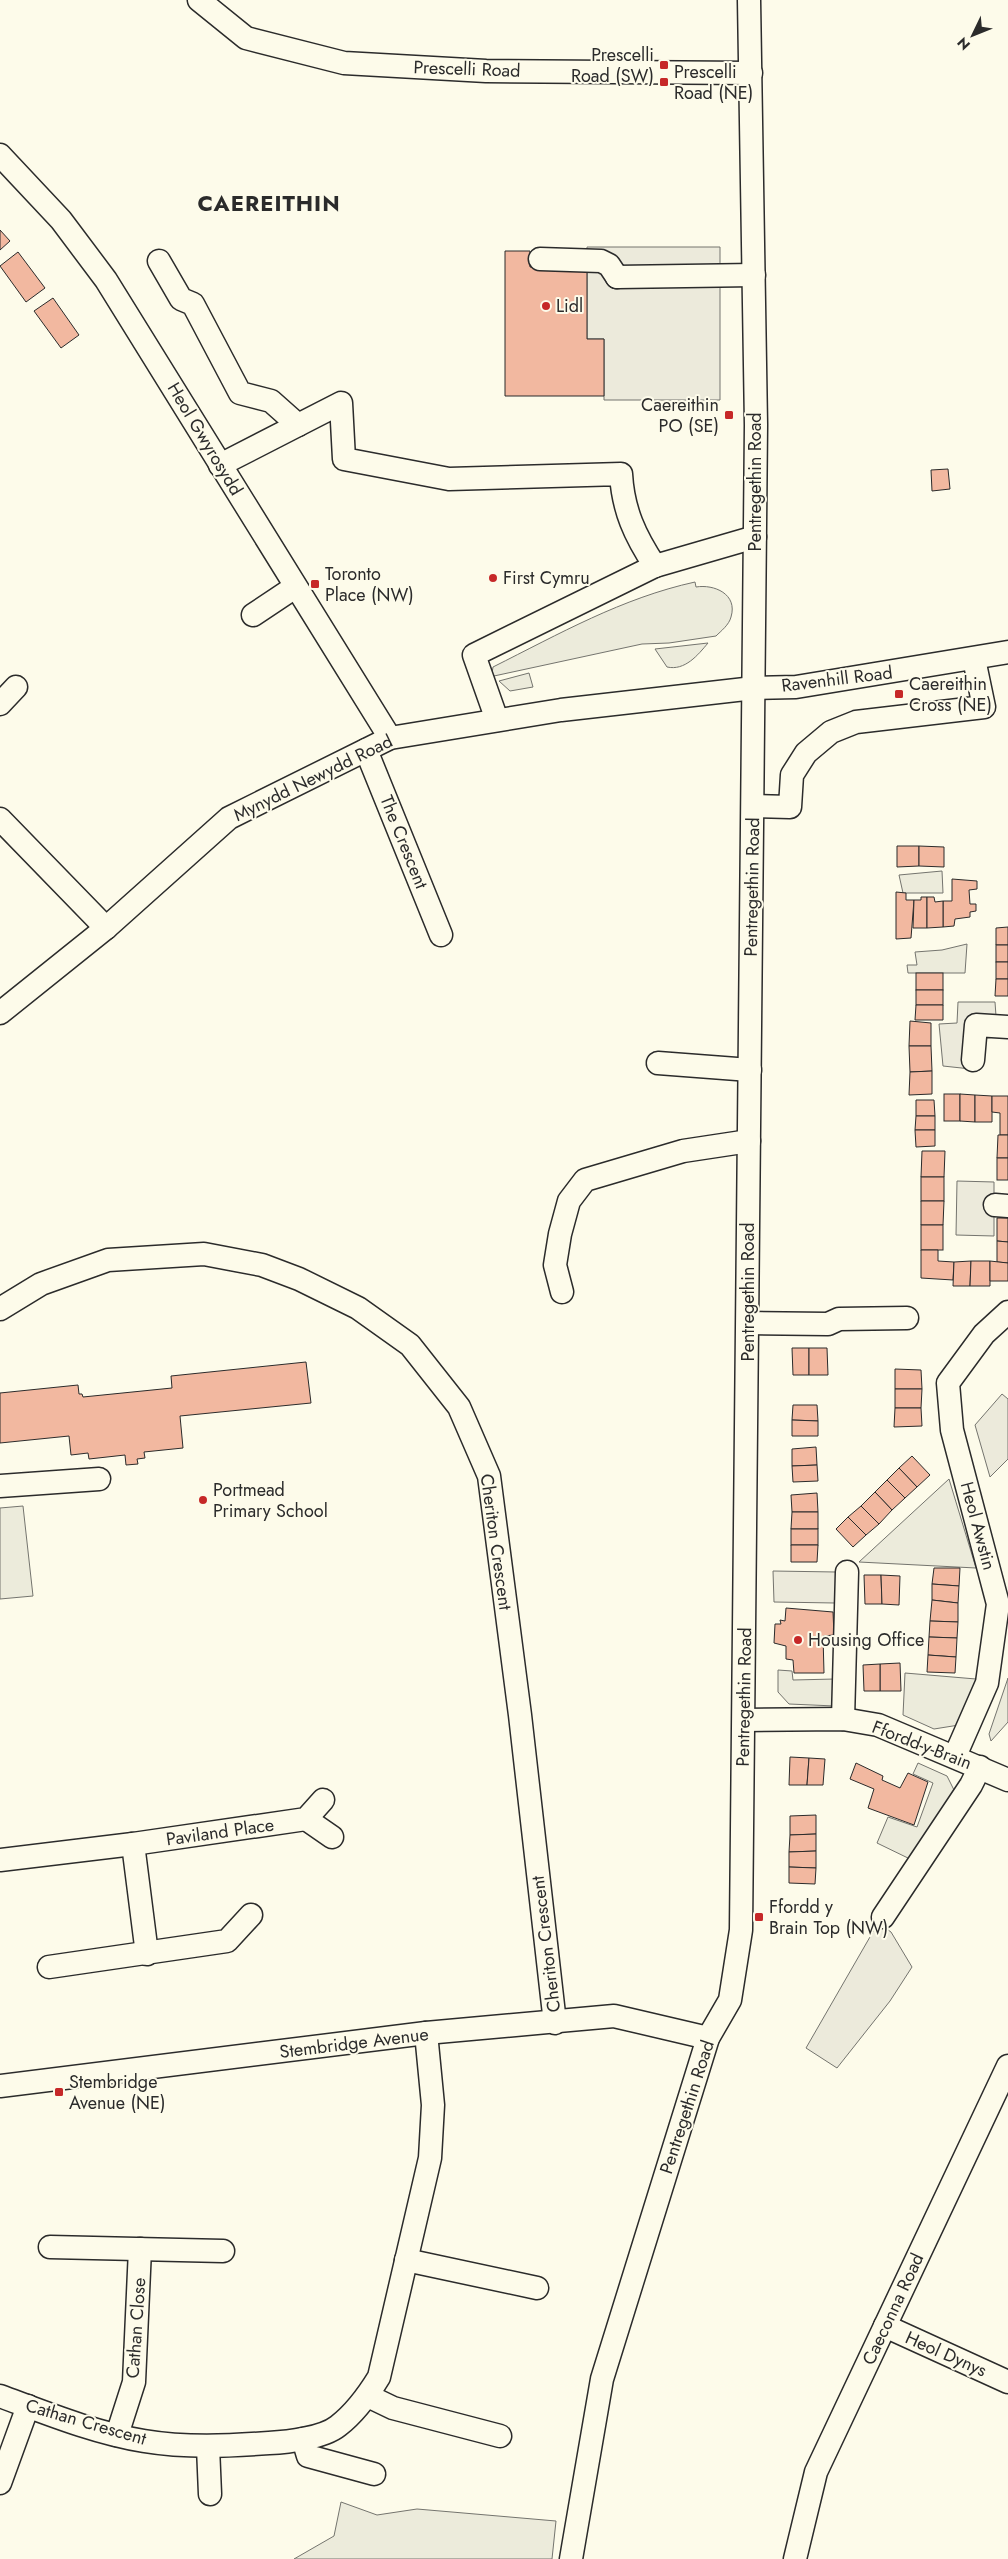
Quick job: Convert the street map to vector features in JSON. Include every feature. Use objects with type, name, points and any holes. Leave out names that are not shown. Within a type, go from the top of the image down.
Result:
[{"type":"street","name":"Prescelli Road","points":[[200,0],[246,38],[344,63],[486,71],[750,73]]},
{"type":"street","name":"Pentregethin Road","points":[[570,2559],[602,2379],[708,2038],[730,2000],[741,1930],[755,538],[754,274],[749,0]]},
{"type":"street","name":"Heol Gwyrosydd","points":[[0,155],[61,220],[106,280],[164,370],[220,465],[390,738]]},
{"type":"street","points":[[540,259],[601,261],[609,265],[616,286],[665,284],[754,274]]},
{"type":"street","points":[[159,260],[181,299],[192,304],[240,392],[271,401],[298,425]]},
{"type":"street","points":[[220,465],[341,403],[344,458],[449,479],[621,474],[623,500],[642,546],[655,566]]},
{"type":"street","points":[[497,720],[474,655],[655,566],[755,538]]},
{"type":"street","points":[[253,615],[295,586]]},
{"type":"street","name":"Ravenhill Road","points":[[754,688],[796,687],[1008,652]]},
{"type":"street","points":[[753,806],[790,807],[792,775],[806,753],[831,732],[856,722],[984,707],[974,659]]},
{"type":"street","points":[[0,704],[16,687]]},
{"type":"street","name":"Mynydd Newydd Road","points":[[0,1013],[106,928],[229,818],[390,738],[561,710],[754,688]]},
{"type":"street","name":"The Crescent","points":[[366,750],[441,935]]},
{"type":"street","points":[[0,819],[106,928]]},
{"type":"street","points":[[973,1060],[976,1025],[1008,1027]]},
{"type":"street","points":[[658,1063],[750,1070]]},
{"type":"street","points":[[562,1292],[555,1265],[560,1234],[569,1201],[585,1180],[683,1151],[749,1142]]},
{"type":"street","name":"Cheriton Crescent","points":[[0,1309],[41,1284],[108,1260],[204,1254],[262,1265],[299,1279],[358,1308],[410,1345],[459,1407],[489,1476],[520,1715],[555,2023]]},
{"type":"street","name":"Heol Awstin","points":[[955,1756],[987,1683],[1003,1610],[952,1430],[948,1383],[984,1334],[1008,1312]]},
{"type":"street","points":[[748,1323],[828,1324],[839,1319],[907,1318]]},
{"type":"street","points":[[0,1486],[99,1479]]},
{"type":"street","points":[[843,1719],[847,1572]]},
{"type":"street","name":"Ffordd-y-Brain","points":[[744,1720],[843,1719],[878,1726],[955,1756],[1008,1780]]},
{"type":"street","points":[[883,1917],[971,1785],[980,1767]]},
{"type":"street","points":[[323,1800],[306,1819],[332,1837]]},
{"type":"street","name":"Paviland Place","points":[[0,1860],[134,1844],[306,1819]]},
{"type":"street","points":[[134,1844],[147,1954]]},
{"type":"street","points":[[49,1966],[147,1954],[227,1941],[251,1915]]},
{"type":"street","name":"Stembridge Avenue","points":[[0,2086],[426,2034],[614,2016],[708,2038]]},
{"type":"street","name":"Cathan Crescent","points":[[0,2396],[117,2435],[145,2441],[208,2447],[303,2439],[337,2427],[368,2396],[379,2377],[430,2158],[433,2105],[426,2034]]},
{"type":"street","name":"Caeconna Road","points":[[795,2559],[816,2472],[1008,2066]]},
{"type":"street","points":[[50,2247],[223,2251]]},
{"type":"street","name":"Cathan Close","points":[[117,2435],[134,2382],[140,2249]]},
{"type":"street","points":[[406,2260],[537,2288]]},
{"type":"street","name":"Heol Dynys","points":[[885,2326],[1008,2382]]},
{"type":"street","points":[[368,2396],[393,2408],[500,2436]]},
{"type":"street","points":[[0,2483],[28,2406]]},
{"type":"street","points":[[303,2439],[308,2456],[374,2474]]},
{"type":"street","points":[[208,2447],[210,2494]]},
{"type":"shaded area","points":[[587,247],[720,247],[720,400],[604,400],[604,339],[587,339]]},
{"type":"shaded area","points":[[695,582],[696,587],[710,587],[723,592],[731,602],[730,620],[725,628],[716,636],[669,643],[642,644],[494,676],[492,673],[493,667],[591,618],[642,597]]},
{"type":"shaded area","points":[[708,643],[690,661],[674,668],[667,667],[655,649]]},
{"type":"shaded area","points":[[529,673],[533,687],[510,691],[499,681]]},
{"type":"shaded area","points":[[942,871],[943,893],[903,893],[899,875]]},
{"type":"shaded area","points":[[967,944],[965,973],[908,973],[907,965],[917,965],[915,952],[942,950]]},
{"type":"shaded area","points":[[958,1002],[995,1002],[996,1016],[1008,1016],[1008,1030],[980,1035],[980,1070],[943,1066],[939,1024],[957,1023]]},
{"type":"shaded area","points":[[957,1181],[994,1182],[994,1236],[956,1235]]},
{"type":"shaded area","points":[[1002,1394],[1008,1399],[1008,1459],[990,1477],[975,1425]]},
{"type":"shaded area","points":[[949,1479],[976,1568],[859,1562]]},
{"type":"shaded area","points":[[23,1506],[33,1596],[0,1599],[0,1508]]},
{"type":"shaded area","points":[[773,1571],[836,1572],[835,1603],[774,1602]]},
{"type":"shaded area","points":[[778,1670],[792,1671],[793,1680],[835,1679],[835,1706],[789,1704],[778,1692]]},
{"type":"shaded area","points":[[905,1673],[976,1679],[959,1725],[934,1729],[903,1715]]},
{"type":"shaded area","points":[[1008,1678],[1008,1722],[991,1741],[989,1734]]},
{"type":"shaded area","points":[[918,1763],[947,1776],[957,1796],[910,1859],[877,1843],[888,1817],[917,1827],[933,1783],[913,1774]]},
{"type":"shaded area","points":[[878,1923],[891,1932],[912,1967],[890,2001],[837,2068],[806,2048]]},
{"type":"shaded area","points":[[341,2502],[377,2515],[417,2509],[556,2521],[552,2559],[294,2559],[334,2536]]},
{"type":"building","points":[[0,230],[10,241],[0,250]]},
{"type":"building","name":"Lidl","points":[[505,251],[530,251],[530,267],[587,267],[587,339],[604,339],[604,396],[505,396]]},
{"type":"building","points":[[18,252],[45,288],[26,302],[0,266]]},
{"type":"building","points":[[53,298],[79,335],[61,348],[34,311]]},
{"type":"building","points":[[948,469],[950,489],[932,491],[931,470]]},
{"type":"building","points":[[897,846],[919,846],[919,866],[897,867]]},
{"type":"building","points":[[919,846],[944,847],[944,867],[919,866]]},
{"type":"building","points":[[952,879],[977,881],[977,889],[969,890],[970,904],[976,904],[976,911],[970,912],[970,917],[955,919],[954,926],[943,927],[943,901],[952,901]]},
{"type":"building","points":[[896,892],[906,893],[906,900],[914,900],[911,938],[896,939]]},
{"type":"building","points":[[921,897],[927,897],[927,928],[913,928],[914,900],[921,900]]},
{"type":"building","points":[[927,897],[934,897],[935,902],[943,901],[943,927],[927,928]]},
{"type":"building","points":[[1008,927],[1008,945],[996,945],[996,928]]},
{"type":"building","points":[[996,945],[1008,945],[1008,962],[996,962]]},
{"type":"building","points":[[996,962],[1008,962],[1008,979],[996,979]]},
{"type":"building","points":[[916,973],[943,973],[943,990],[916,990]]},
{"type":"building","points":[[996,979],[1008,979],[1008,996],[995,996]]},
{"type":"building","points":[[916,990],[943,990],[943,1005],[916,1005]]},
{"type":"building","points":[[916,1005],[943,1005],[943,1020],[915,1020]]},
{"type":"building","points":[[910,1021],[931,1023],[931,1046],[909,1046]]},
{"type":"building","points":[[909,1046],[931,1046],[932,1071],[910,1072]]},
{"type":"building","points":[[932,1071],[932,1094],[909,1095],[910,1072]]},
{"type":"building","points":[[944,1094],[960,1094],[960,1121],[944,1121]]},
{"type":"building","points":[[960,1094],[975,1095],[975,1122],[960,1121]]},
{"type":"building","points":[[975,1095],[992,1096],[992,1122],[975,1122]]},
{"type":"building","points":[[992,1096],[1008,1096],[1008,1135],[1000,1135],[1000,1113],[992,1112]]},
{"type":"building","points":[[916,1100],[934,1100],[935,1116],[916,1116]]},
{"type":"building","points":[[916,1116],[935,1116],[935,1130],[915,1130]]},
{"type":"building","points":[[915,1130],[935,1130],[935,1146],[916,1147]]},
{"type":"building","points":[[998,1135],[1008,1135],[1008,1158],[997,1158]]},
{"type":"building","points":[[922,1151],[945,1151],[944,1177],[921,1177]]},
{"type":"building","points":[[997,1158],[1008,1158],[1008,1180],[997,1180]]},
{"type":"building","points":[[921,1177],[944,1177],[944,1201],[921,1201]]},
{"type":"building","points":[[921,1201],[944,1201],[943,1225],[921,1225]]},
{"type":"building","points":[[997,1218],[1008,1218],[1008,1242],[997,1241]]},
{"type":"building","points":[[921,1225],[943,1225],[943,1250],[921,1250]]},
{"type":"building","points":[[997,1241],[1008,1242],[1008,1263],[997,1262]]},
{"type":"building","points":[[921,1250],[938,1250],[938,1261],[954,1262],[953,1280],[921,1278]]},
{"type":"building","points":[[971,1261],[970,1286],[953,1286],[954,1262]]},
{"type":"building","points":[[971,1261],[990,1261],[990,1286],[970,1286]]},
{"type":"building","points":[[990,1261],[1008,1263],[1008,1281],[990,1281]]},
{"type":"building","points":[[792,1348],[809,1348],[809,1375],[793,1375]]},
{"type":"building","points":[[809,1348],[827,1348],[828,1375],[809,1375]]},
{"type":"building","points":[[306,1362],[311,1403],[180,1416],[183,1448],[144,1452],[145,1458],[137,1459],[138,1464],[126,1465],[125,1455],[89,1459],[88,1453],[71,1455],[69,1436],[0,1443],[0,1393],[78,1385],[79,1394],[82,1394],[83,1397],[172,1388],[171,1376]]},
{"type":"building","points":[[895,1369],[921,1370],[922,1389],[895,1389]]},
{"type":"building","points":[[895,1389],[922,1389],[921,1408],[895,1408]]},
{"type":"building","points":[[793,1405],[817,1405],[818,1421],[792,1420]]},
{"type":"building","points":[[895,1408],[921,1408],[922,1426],[894,1427]]},
{"type":"building","points":[[792,1420],[818,1421],[818,1436],[792,1436]]},
{"type":"building","points":[[816,1447],[817,1465],[792,1466],[792,1449]]},
{"type":"building","points":[[912,1456],[930,1475],[917,1487],[899,1468]]},
{"type":"building","points":[[817,1465],[818,1481],[793,1482],[792,1466]]},
{"type":"building","points":[[899,1468],[917,1487],[905,1498],[887,1480]]},
{"type":"building","points":[[887,1480],[905,1498],[892,1510],[875,1492]]},
{"type":"building","points":[[875,1492],[892,1510],[879,1524],[861,1506]]},
{"type":"building","points":[[817,1493],[818,1512],[792,1512],[791,1495]]},
{"type":"building","points":[[861,1506],[879,1524],[866,1535],[848,1517]]},
{"type":"building","points":[[792,1512],[818,1512],[818,1529],[791,1529]]},
{"type":"building","points":[[848,1517],[866,1535],[853,1547],[836,1529]]},
{"type":"building","points":[[791,1529],[818,1529],[818,1545],[791,1545]]},
{"type":"building","points":[[791,1545],[818,1545],[817,1562],[791,1562]]},
{"type":"building","points":[[934,1568],[960,1568],[959,1586],[932,1584]]},
{"type":"building","points":[[864,1575],[881,1575],[882,1604],[865,1604]]},
{"type":"building","points":[[881,1575],[900,1576],[899,1605],[882,1604]]},
{"type":"building","points":[[932,1584],[959,1586],[958,1603],[932,1600]]},
{"type":"building","points":[[932,1600],[958,1603],[958,1622],[930,1621]]},
{"type":"building","name":"Housing Office","points":[[786,1608],[833,1612],[834,1635],[823,1636],[824,1673],[794,1673],[793,1660],[786,1659],[786,1646],[774,1643],[775,1624],[781,1624],[780,1620],[785,1621]]},
{"type":"building","points":[[930,1621],[958,1622],[957,1638],[929,1637]]},
{"type":"building","points":[[929,1637],[957,1638],[956,1657],[928,1655]]},
{"type":"building","points":[[928,1655],[956,1657],[955,1673],[927,1672]]},
{"type":"building","points":[[900,1663],[901,1691],[880,1691],[880,1664]]},
{"type":"building","points":[[880,1664],[880,1691],[864,1691],[863,1665]]},
{"type":"building","points":[[790,1757],[809,1758],[807,1785],[789,1785]]},
{"type":"building","points":[[809,1758],[825,1759],[823,1785],[807,1785]]},
{"type":"building","points":[[856,1763],[883,1776],[882,1780],[900,1788],[908,1773],[928,1782],[914,1825],[868,1808],[874,1789],[850,1779]]},
{"type":"building","points":[[816,1815],[816,1834],[790,1835],[790,1816]]},
{"type":"building","points":[[816,1834],[816,1851],[789,1852],[790,1835]]},
{"type":"building","points":[[816,1851],[816,1868],[789,1867],[789,1852]]},
{"type":"building","points":[[789,1867],[816,1868],[815,1884],[789,1883]]},
{"type":"place","name":"Prescelli Road (SW)","points":[[664,65]]},
{"type":"place","name":"Prescelli Road (NE)","points":[[664,82]]},
{"type":"place","name":"Lidl","points":[[546,306]]},
{"type":"place","name":"Caereithin PO (SE)","points":[[729,415]]},
{"type":"place","name":"First Cymru","points":[[493,578]]},
{"type":"place","name":"Toronto Place (NW)","points":[[315,584]]},
{"type":"place","name":"Caereithin Cross (NE)","points":[[899,694]]},
{"type":"place","name":"Portmead Primary School","points":[[203,1500]]},
{"type":"place","name":"Housing Office","points":[[798,1640]]},
{"type":"place","name":"Ffordd y Brain Top (NW)","points":[[759,1917]]},
{"type":"place","name":"Stembridge Avenue (NE)","points":[[59,2092]]},
{"type":"district","name":"CAEREITHIN","points":[[269,203]]}]
